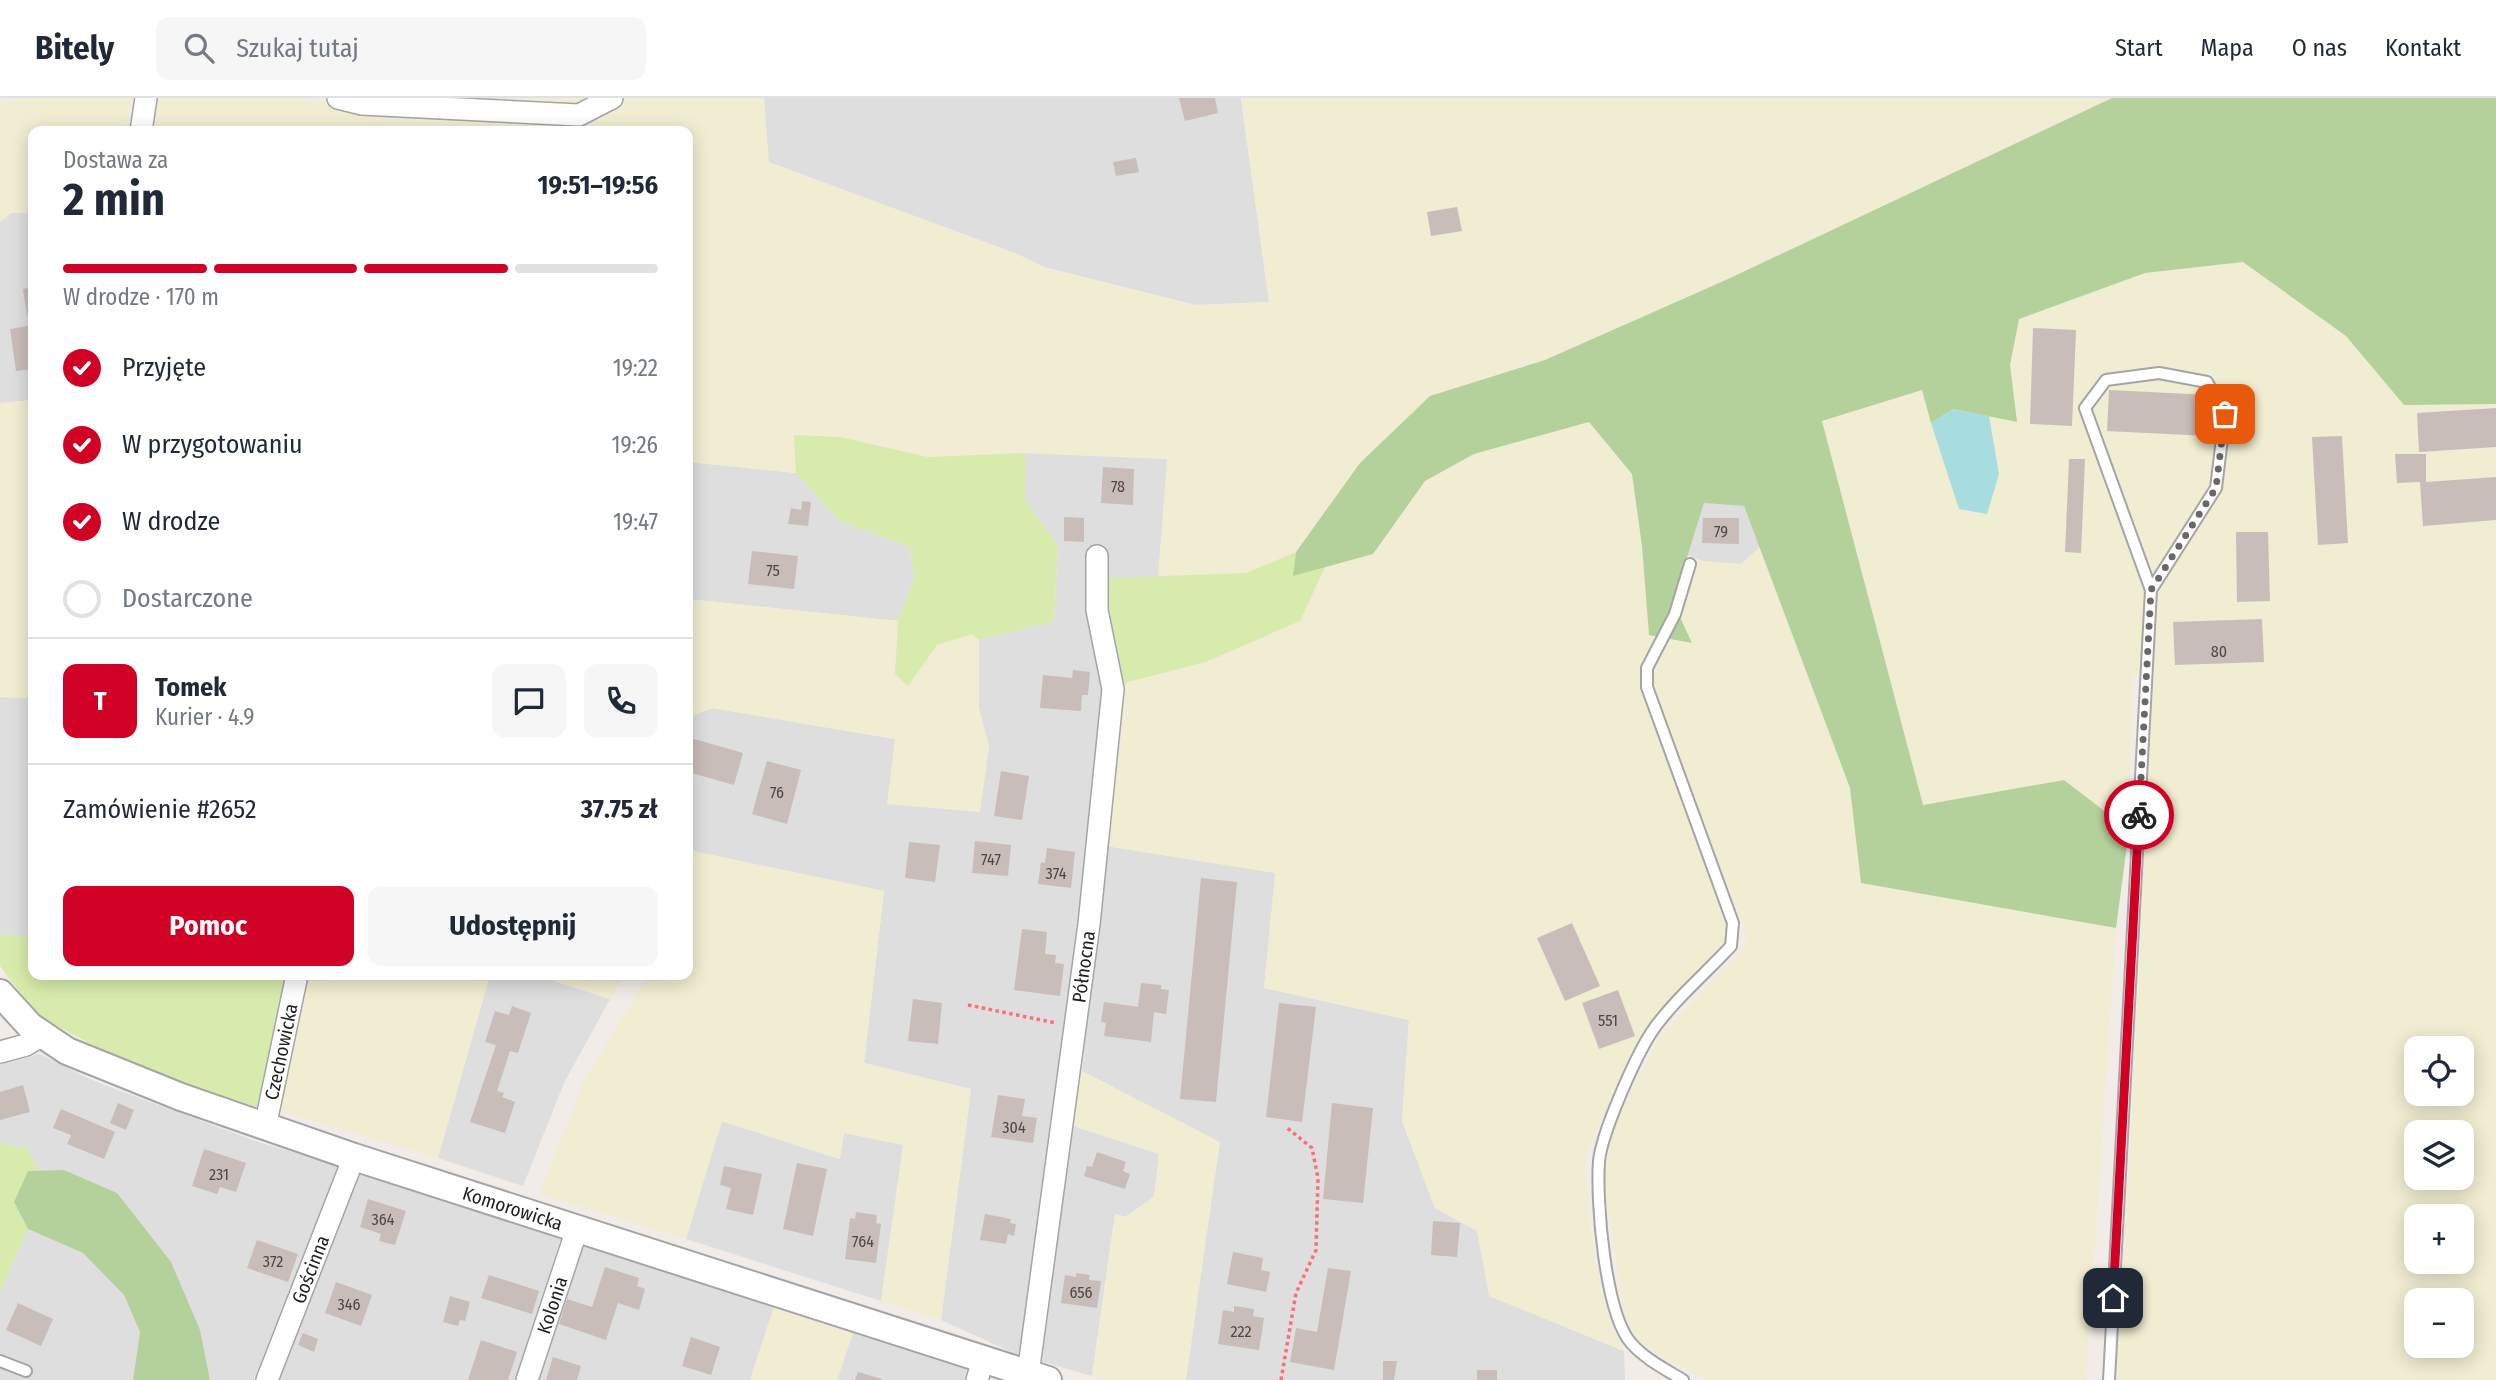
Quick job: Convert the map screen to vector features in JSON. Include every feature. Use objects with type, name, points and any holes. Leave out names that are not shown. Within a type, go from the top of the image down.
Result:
[{"type":"street","points":[[142,126],[146,98]]},
{"type":"street","points":[[338,98],[362,104],[579,115],[612,98]]},
{"type":"street","name":"Północna","points":[[1038,1377],[1075,1027],[1090,923],[1113,689],[1097,610],[1097,556]]},
{"type":"street","name":"Czechowicka","points":[[265,1127],[296,980]]},
{"type":"street","name":"Komorowicka","points":[[0,993],[18,1014],[43,1035],[94,1063],[265,1127],[577,1229],[980,1370],[1038,1377]]},
{"type":"street","points":[[0,1052],[26,1045],[43,1035]]},
{"type":"street","name":"Gościnna","points":[[267,1380],[354,1157]]},
{"type":"street","name":"Kolonia","points":[[527,1380],[577,1229]]},
{"type":"lane","points":[[2109,1380],[2151,590],[2085,408],[2106,380],[2159,373],[2207,382],[2225,414],[2216,488],[2151,590]]},
{"type":"lane","points":[[1683,1380],[1652,1361],[1630,1342],[1614,1307],[1601,1227],[1599,1159],[1613,1115],[1651,1032],[1731,946],[1734,935],[1733,923],[1647,687],[1647,668],[1675,614],[1690,564]]},
{"type":"lane","points":[[0,1361],[26,1371]]},
{"type":"path","points":[[968,1004],[1075,1027]]},
{"type":"path","points":[[1281,1380],[1296,1293],[1316,1250],[1318,1178],[1312,1148],[1286,1127]]},
{"type":"shaded area","points":[[28,98],[132,98],[127,126],[28,126],[28,213],[11,213],[0,222],[0,103]]},
{"type":"shaded area","points":[[155,98],[299,98],[360,112],[552,126],[152,126]]},
{"type":"shaded area","points":[[410,98],[598,98],[578,112]]},
{"type":"shaded area","points":[[620,98],[764,98],[769,162],[1017,254],[1043,267],[1196,305],[1269,302],[1241,98],[2112,98],[1728,279],[1545,360],[1430,396],[1360,463],[1296,552],[1246,573],[1158,578],[1167,459],[1025,453],[928,457],[840,437],[795,435],[796,473],[693,463],[693,126],[585,126],[601,121]]},
{"type":"shaded area","points":[[764,98],[1241,98],[1269,302],[1195,305],[1044,267],[1017,254],[768,162]]},
{"type":"shaded area","points":[[11,213],[28,213],[28,400],[0,403],[0,222]]},
{"type":"shaded area","points":[[2243,262],[2347,336],[2404,405],[2496,404],[2496,1380],[2118,1380],[2154,675],[2132,675],[2129,830],[2064,780],[1923,805],[1822,421],[1922,390],[1959,509],[1999,474],[1989,416],[2017,421],[2010,365],[2019,319],[2145,273]]},
{"type":"shaded area","points":[[28,400],[28,698],[0,697],[0,403]]},
{"type":"shaded area","points":[[1589,422],[1632,474],[1642,546],[1649,635],[1692,642],[1673,602],[1686,554],[1702,561],[1741,564],[1760,547],[1850,788],[1861,883],[2116,928],[2086,1380],[1706,1380],[1639,1343],[1623,1309],[1603,1177],[1616,1121],[1660,1036],[1747,944],[1744,928],[1713,847],[1702,850],[1733,933],[1660,1011],[1629,1056],[1585,1157],[1590,1229],[1607,1316],[1624,1351],[1489,1296],[1477,1231],[1435,1208],[1402,1121],[1409,1020],[1264,988],[1275,873],[1106,846],[1120,684],[1206,662],[1300,621],[1325,567],[1373,554],[1425,481],[1474,454]]},
{"type":"shaded area","points":[[1025,453],[1168,459],[1158,578],[1090,579],[1103,689],[1080,909],[1020,1356],[941,1320],[971,1089],[864,1063],[884,891],[693,851],[693,716],[712,708],[895,739],[989,747],[979,708],[979,640],[1054,621],[1058,546],[1025,500]]},
{"type":"shaded area","points":[[693,463],[796,473],[840,521],[910,547],[914,578],[898,621],[693,600]]},
{"type":"shaded area","points":[[1704,503],[1744,506],[1760,547],[1742,564],[1702,561],[1686,554]]},
{"type":"shaded area","points":[[693,600],[898,621],[895,674],[937,645],[972,634],[979,640],[979,708],[989,746],[980,812],[887,804],[895,739],[712,708],[693,716]]},
{"type":"shaded area","points":[[0,697],[28,698],[28,937],[0,935]]},
{"type":"shaded area","points":[[1106,846],[1276,873],[1264,988],[1409,1020],[1402,1121],[1435,1208],[1477,1231],[1490,1296],[1624,1351],[1625,1380],[1186,1380],[1219,1142],[1082,1071]]},
{"type":"shaded area","points":[[693,851],[884,891],[864,1063],[971,1089],[941,1320],[881,1301],[903,1145],[844,1133],[840,1159],[722,1121],[686,1239],[540,1194],[584,1081],[646,980],[693,980]]},
{"type":"shaded area","points":[[306,980],[489,980],[438,1158],[280,1111]]},
{"type":"shaded area","points":[[489,980],[551,980],[610,999],[564,1083],[523,1186],[438,1158]]},
{"type":"shaded area","points":[[551,980],[622,980],[610,999]]},
{"type":"shaded area","points":[[40,1054],[94,1081],[258,1142],[339,1166],[254,1380],[210,1380],[200,1330],[64,1170],[39,1171],[27,1148],[0,1143],[0,1064]]},
{"type":"shaded area","points":[[1082,1071],[1220,1142],[1186,1380],[1106,1380],[1092,1376],[1115,1214],[1125,1217],[1154,1197],[1159,1154],[1070,1125]]},
{"type":"shaded area","points":[[721,1121],[839,1159],[844,1133],[904,1145],[881,1301],[686,1239]]},
{"type":"shaded area","points":[[1070,1125],[1159,1154],[1154,1197],[1125,1217],[1115,1214],[1092,1376],[1037,1360]]},
{"type":"shaded area","points":[[359,1174],[561,1237],[515,1380],[277,1380]]},
{"type":"shaded area","points":[[28,1229],[83,1253],[124,1295],[140,1332],[133,1380],[0,1380],[0,1292]]},
{"type":"shaded area","points":[[582,1245],[774,1307],[750,1380],[537,1380]]},
{"type":"shaded area","points":[[774,1307],[853,1333],[837,1380],[750,1380]]},
{"type":"shaded area","points":[[853,1333],[967,1370],[964,1380],[837,1380]]},
{"type":"green space","points":[[2112,98],[2496,98],[2496,404],[2404,405],[2346,336],[2243,262],[2145,273],[2019,319],[2010,365],[2017,422],[1953,409],[1931,423],[1922,390],[1822,421],[1923,805],[2064,780],[2129,830],[2116,928],[1861,883],[1850,788],[1744,506],[1704,503],[1673,602],[1692,643],[1649,635],[1642,546],[1632,474],[1589,422],[1474,454],[1425,481],[1373,554],[1293,576],[1296,552],[1360,463],[1430,396],[1545,360],[1728,279]]},
{"type":"green space","points":[[794,435],[840,437],[928,457],[1025,453],[1025,500],[1058,546],[1054,621],[979,640],[972,634],[937,645],[908,686],[895,674],[898,621],[914,578],[910,547],[840,521],[796,473]]},
{"type":"green space","points":[[1296,552],[1294,576],[1325,567],[1300,621],[1206,662],[1120,684],[1107,613],[1109,578],[1246,573]]},
{"type":"green space","points":[[0,935],[28,937],[28,980],[284,980],[258,1108],[128,1064],[37,1015],[0,966]]},
{"type":"green space","points":[[0,1143],[27,1148],[39,1171],[28,1172],[14,1202],[28,1229],[0,1292]]},
{"type":"green space","points":[[64,1170],[117,1193],[171,1262],[200,1330],[210,1380],[133,1380],[140,1332],[124,1295],[83,1253],[28,1229],[14,1202],[28,1171]]},
{"type":"water","points":[[1953,409],[1989,416],[1999,474],[1987,514],[1959,509],[1931,423]]},
{"type":"building","points":[[1179,98],[1215,98],[1218,113],[1185,121]]},
{"type":"building","points":[[1136,158],[1139,172],[1116,176],[1113,162]]},
{"type":"building","points":[[1457,207],[1462,231],[1431,236],[1427,212]]},
{"type":"building","points":[[28,288],[28,316],[27,316],[23,289]]},
{"type":"building","points":[[28,326],[28,370],[16,371],[10,329]]},
{"type":"building","points":[[2033,328],[2076,330],[2072,426],[2030,424]]},
{"type":"building","points":[[2109,390],[2210,395],[2208,436],[2107,431]]},
{"type":"building","points":[[2496,408],[2496,447],[2419,452],[2417,413]]},
{"type":"building","points":[[2342,436],[2348,543],[2318,545],[2312,437]]},
{"type":"building","points":[[2395,454],[2426,454],[2426,482],[2496,477],[2496,520],[2423,526],[2420,482],[2397,483]]},
{"type":"building","points":[[2069,459],[2085,459],[2081,553],[2065,552]]},
{"type":"building","points":[[1103,467],[1134,469],[1133,505],[1101,503]]},
{"type":"building","points":[[802,501],[811,502],[808,526],[788,524],[791,508],[801,510]]},
{"type":"building","points":[[1064,517],[1084,518],[1084,542],[1064,541]]},
{"type":"building","points":[[1703,518],[1739,518],[1739,544],[1702,543]]},
{"type":"building","points":[[2236,532],[2268,532],[2270,601],[2237,602]]},
{"type":"building","points":[[752,551],[798,556],[794,589],[748,584]]},
{"type":"building","points":[[2262,619],[2264,662],[2175,665],[2173,622]]},
{"type":"building","points":[[1073,670],[1090,672],[1088,695],[1082,695],[1081,711],[1040,708],[1043,675],[1072,678]]},
{"type":"building","points":[[693,739],[743,753],[734,785],[693,773]]},
{"type":"building","points":[[767,761],[801,770],[787,824],[752,814]]},
{"type":"building","points":[[1001,771],[1029,776],[1022,820],[994,816]]},
{"type":"building","points":[[975,841],[1011,845],[1008,876],[972,873]]},
{"type":"building","points":[[909,842],[940,845],[935,882],[905,878]]},
{"type":"building","points":[[1047,848],[1075,852],[1071,888],[1038,884],[1041,862],[1045,863]]},
{"type":"building","points":[[1201,878],[1237,882],[1216,1102],[1180,1099]]},
{"type":"building","points":[[1572,923],[1600,986],[1565,1001],[1537,938]]},
{"type":"building","points":[[1022,929],[1047,932],[1045,954],[1056,955],[1055,963],[1064,964],[1060,996],[1014,990]]},
{"type":"building","points":[[1141,983],[1161,985],[1161,989],[1169,990],[1166,1014],[1154,1012],[1151,1042],[1104,1036],[1106,1023],[1101,1022],[1104,1002],[1138,1007]]},
{"type":"building","points":[[1618,990],[1635,1036],[1599,1049],[1582,1003]]},
{"type":"building","points":[[913,999],[942,1003],[938,1044],[908,1041]]},
{"type":"building","points":[[1279,1003],[1316,1007],[1302,1122],[1266,1117]]},
{"type":"building","points":[[512,1006],[531,1013],[518,1053],[510,1051],[497,1091],[504,1093],[502,1097],[515,1102],[505,1133],[470,1122],[496,1045],[485,1042],[495,1011],[509,1015]]},
{"type":"building","points":[[23,1085],[30,1112],[0,1120],[0,1092]]},
{"type":"building","points":[[998,1095],[1025,1099],[1022,1116],[1037,1118],[1033,1143],[991,1137]]},
{"type":"building","points":[[118,1103],[134,1110],[126,1130],[110,1123]]},
{"type":"building","points":[[1332,1103],[1373,1108],[1363,1203],[1323,1199]]},
{"type":"building","points":[[61,1109],[115,1132],[104,1159],[67,1144],[71,1135],[53,1128]]},
{"type":"building","points":[[204,1149],[246,1163],[236,1192],[220,1187],[217,1194],[192,1186]]},
{"type":"building","points":[[1097,1152],[1126,1162],[1123,1171],[1130,1174],[1125,1189],[1084,1176],[1087,1166],[1092,1167]]},
{"type":"building","points":[[797,1163],[827,1169],[813,1236],[783,1229]]},
{"type":"building","points":[[724,1166],[762,1174],[753,1215],[726,1209],[731,1188],[720,1185]]},
{"type":"building","points":[[368,1199],[406,1211],[395,1245],[379,1241],[381,1234],[360,1227]]},
{"type":"building","points":[[856,1212],[877,1215],[876,1223],[881,1224],[876,1263],[845,1259],[850,1218],[855,1219]]},
{"type":"building","points":[[985,1214],[1011,1219],[1010,1223],[1016,1224],[1014,1236],[1008,1234],[1006,1244],[980,1240]]},
{"type":"building","points":[[1433,1221],[1460,1223],[1457,1257],[1431,1255]]},
{"type":"building","points":[[257,1240],[298,1254],[288,1282],[247,1268]]},
{"type":"building","points":[[1233,1252],[1263,1258],[1261,1270],[1270,1272],[1266,1292],[1227,1284]]},
{"type":"building","points":[[605,1267],[639,1278],[637,1286],[645,1289],[639,1310],[618,1303],[606,1340],[559,1324],[567,1299],[592,1307]]},
{"type":"building","points":[[1328,1268],[1351,1271],[1334,1370],[1290,1362],[1296,1328],[1317,1332]]},
{"type":"building","points":[[1076,1273],[1090,1275],[1089,1280],[1101,1281],[1097,1308],[1061,1303],[1065,1275],[1076,1277]]},
{"type":"building","points":[[489,1275],[539,1291],[532,1314],[481,1298]]},
{"type":"building","points":[[336,1282],[372,1295],[361,1326],[325,1313]]},
{"type":"building","points":[[450,1296],[470,1302],[465,1321],[460,1320],[458,1326],[443,1322]]},
{"type":"building","points":[[18,1303],[53,1319],[41,1346],[6,1330]]},
{"type":"building","points":[[1234,1306],[1254,1309],[1253,1316],[1264,1318],[1259,1350],[1218,1344],[1223,1310],[1234,1312]]},
{"type":"building","points":[[303,1333],[318,1339],[314,1352],[298,1345]]},
{"type":"building","points":[[691,1337],[720,1347],[711,1375],[682,1366]]},
{"type":"building","points":[[481,1340],[517,1352],[508,1380],[468,1380]]},
{"type":"building","points":[[553,1357],[581,1366],[577,1380],[546,1380]]},
{"type":"building","points":[[1383,1361],[1397,1361],[1394,1380],[1383,1380]]},
{"type":"building","points":[[1477,1370],[1497,1370],[1497,1380],[1477,1380]]},
{"type":"building","points":[[858,1372],[882,1379],[882,1380],[855,1380]]},
{"type":"way so far","points":[[2139,815],[2151,590],[2216,488],[2225,414]]},
{"type":"route","points":[[2113,1298],[2139,815]]}]
